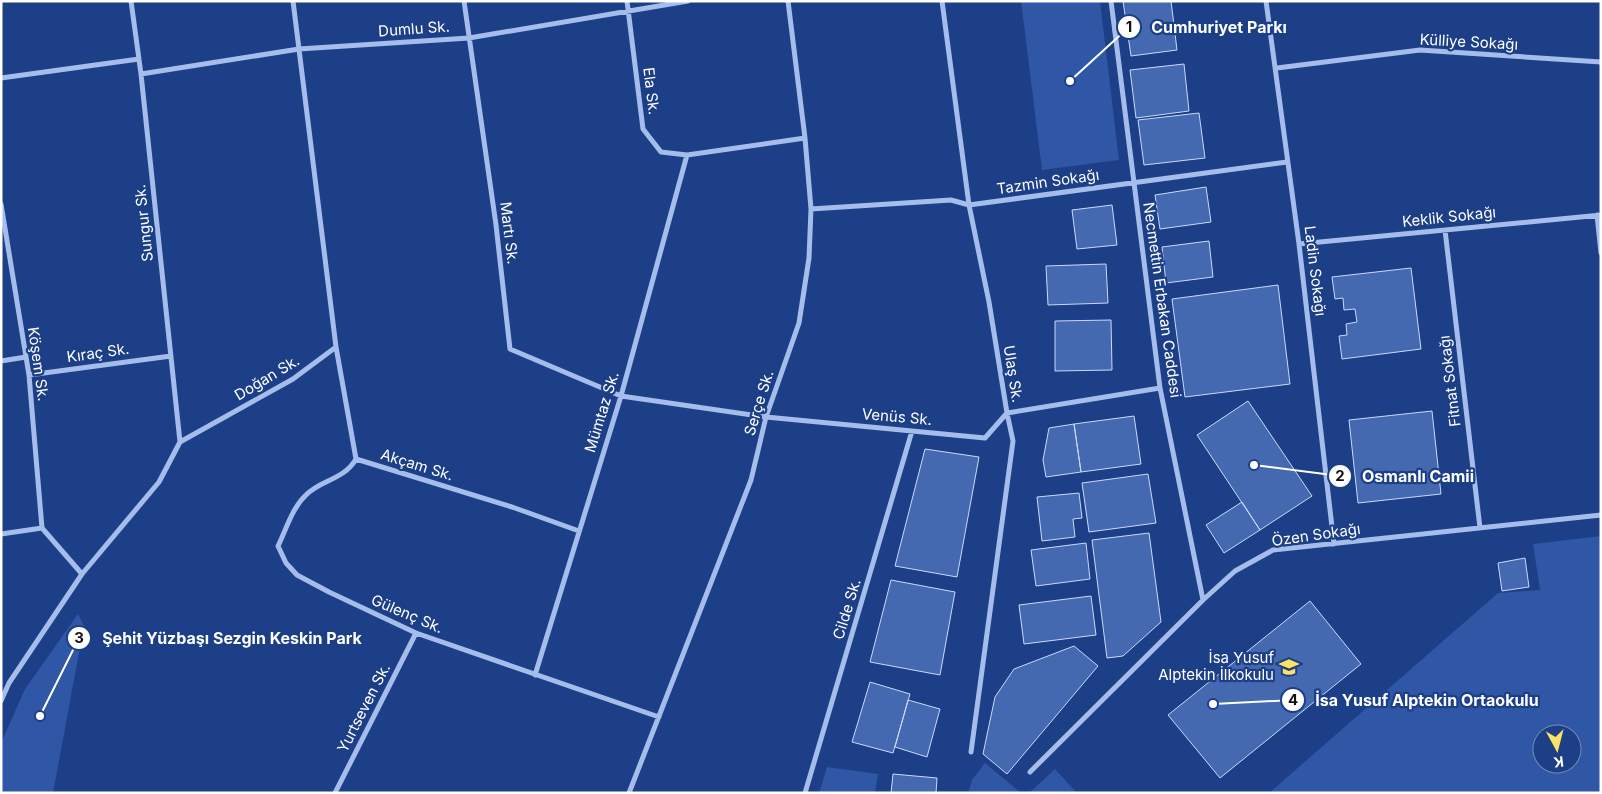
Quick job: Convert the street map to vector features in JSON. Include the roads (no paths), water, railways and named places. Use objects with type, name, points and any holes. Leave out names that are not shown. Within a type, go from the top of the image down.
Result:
[{"type":"street","name":"Sungur Sk.","points":[[130,1],[141,74],[180,442]]},
{"type":"street","points":[[293,1],[336,348],[356,459]]},
{"type":"street","name":"Martı Sk.","points":[[464,1],[496,225],[510,349],[620,396]]},
{"type":"street","name":"Ela Sk.","points":[[627,1],[643,130],[662,152],[687,155],[806,138]]},
{"type":"street","name":"Dumlu Sk.","points":[[141,74],[299,49],[469,38],[688,1]]},
{"type":"street","name":"Serçe Sk.","points":[[629,793],[751,480],[766,417],[798,323],[809,258],[811,209],[806,138],[788,1]]},
{"type":"street","name":"Ulaş Sk.","points":[[942,1],[969,205],[989,302],[1013,441],[971,752]]},
{"type":"street","name":"Necmettin Erbakan Caddesi","points":[[1111,1],[1160,388],[1203,600]]},
{"type":"street","name":"Ladin Sokağı","points":[[1266,1],[1277,68],[1334,544]]},
{"type":"street","name":"Külliye Sokağı","points":[[1277,68],[1420,50],[1601,62]]},
{"type":"street","points":[[1,78],[139,58]]},
{"type":"street","name":"Mümtaz Sk.","points":[[536,675],[620,396],[687,155]]},
{"type":"street","name":"Tazmin Sokağı","points":[[811,209],[951,200],[969,205],[1288,162]]},
{"type":"street","name":"Köşem Sk.","points":[[1,204],[26,357],[42,528]]},
{"type":"street","points":[[1599,215],[1601,253]]},
{"type":"street","name":"Keklik Sokağı","points":[[1299,244],[1599,215]]},
{"type":"street","name":"Fitnat Sokağı","points":[[1445,230],[1480,528]]},
{"type":"street","name":"Doğan Sk.","points":[[180,442],[293,379],[336,348]]},
{"type":"street","name":"Kıraç Sk.","points":[[28,375],[171,356]]},
{"type":"street","points":[[1,361],[26,357]]},
{"type":"street","points":[[1007,413],[1160,388]]},
{"type":"street","name":"Venüs Sk.","points":[[620,396],[766,417],[985,438],[1007,413]]},
{"type":"street","name":"Cilde Sk.","points":[[805,793],[912,431]]},
{"type":"street","points":[[1,701],[9,683],[82,574],[159,482],[180,442]]},
{"type":"street","name":"Akçam Sk.","points":[[356,459],[512,507],[579,531]]},
{"type":"street","name":"Gülenç Sk.","points":[[356,459],[350,469],[306,494],[291,518],[278,546],[286,563],[297,576],[416,633],[659,717]]},
{"type":"street","name":"Özen Sokağı","points":[[1030,772],[1203,600],[1235,571],[1273,550],[1601,515]]},
{"type":"street","points":[[1,534],[42,528],[82,574]]},
{"type":"street","name":"Yurtseven Sk.","points":[[335,793],[416,633]]},
{"type":"place","name":"Cumhuriyet Parkı","points":[[1070,81]]},
{"type":"place","name":"Osmanlı Camii","points":[[1254,465]]},
{"type":"place","name":"İsa Yusuf Alptekin İlkokulu","points":[[1289,667]]},
{"type":"place","name":"İsa Yusuf Alptekin Ortaokulu","points":[[1213,704]]},
{"type":"place","name":"Şehit Yüzbaşı Sezgin Keskin Park","points":[[40,716]]}]
